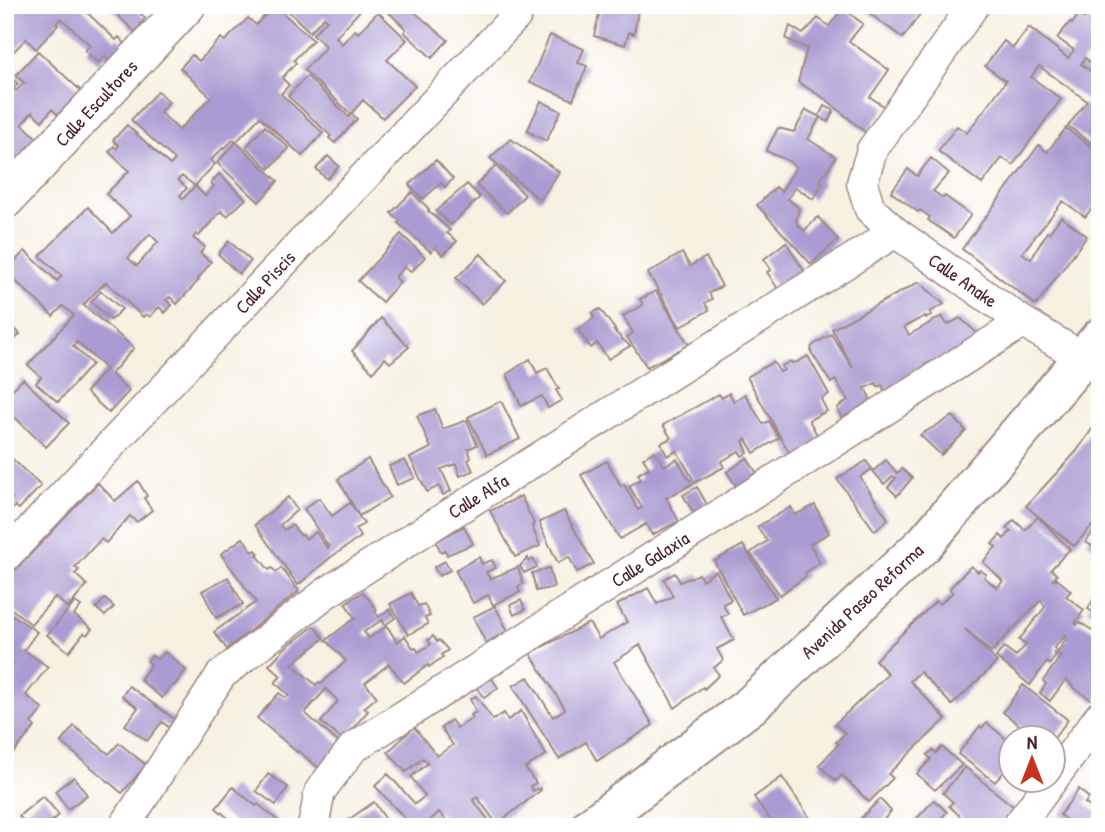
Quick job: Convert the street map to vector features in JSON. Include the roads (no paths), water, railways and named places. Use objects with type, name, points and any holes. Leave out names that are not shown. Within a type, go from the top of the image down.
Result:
[{"type":"main road","name":"Avenida Paseo Reforma","points":[[590,827],[751,705],[924,544],[1092,348]]},
{"type":"street","name":"Calle Escultores","points":[[5,200],[187,5]]},
{"type":"street","name":"Calle Piscis","points":[[5,557],[507,26],[516,16],[520,5]]},
{"type":"street","name":"Calle Anake","points":[[974,5],[872,150],[862,183],[870,209],[895,232],[1023,322],[1092,348]]},
{"type":"street","name":"Calle Alfa","points":[[124,827],[221,675],[326,593],[895,232]]},
{"type":"street","name":"Calle Galaxia","points":[[313,827],[320,792],[353,748],[1023,322]]},
{"type":"street","points":[[1017,827],[1100,716]]}]
